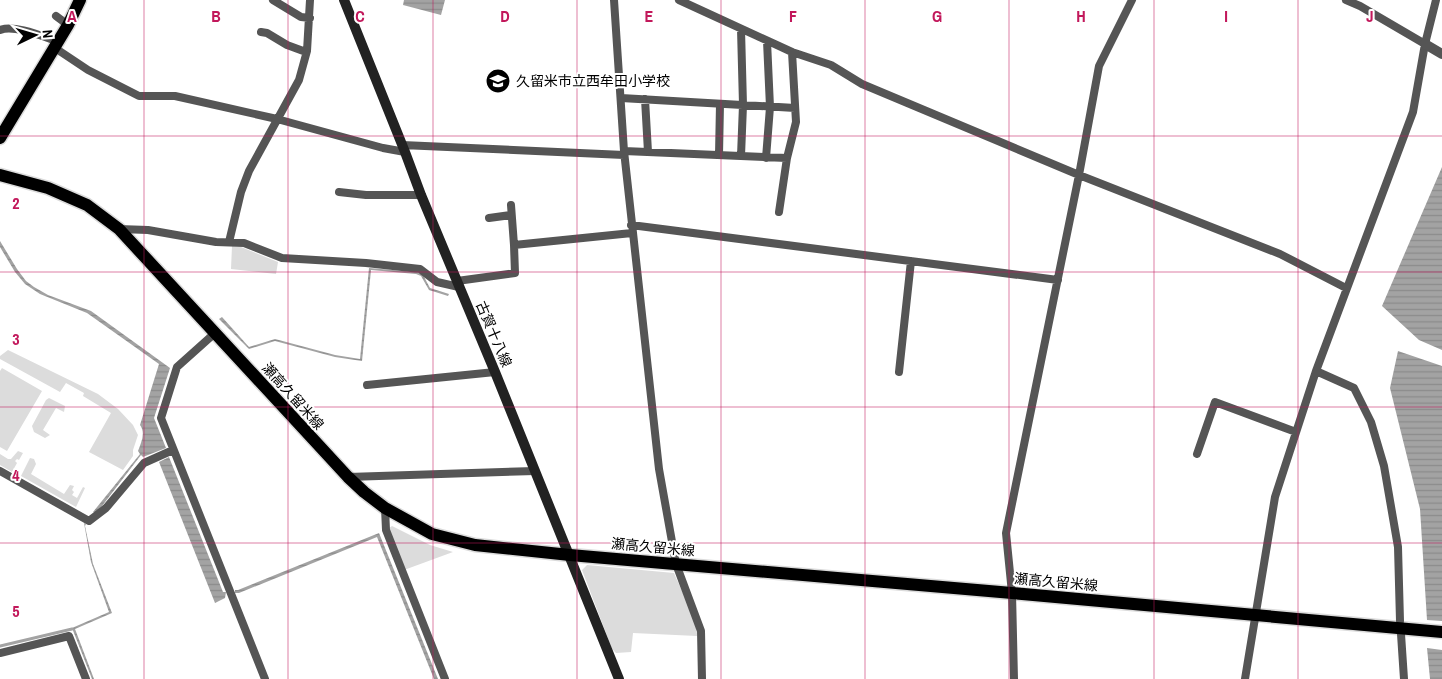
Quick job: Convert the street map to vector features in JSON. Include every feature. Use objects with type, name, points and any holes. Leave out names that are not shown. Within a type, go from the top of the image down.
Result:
[{"type":"main road","points":[[0,138],[57,45],[80,0]]},
{"type":"main road","name":"古賀十八線","points":[[344,0],[420,195],[495,372],[619,679]]},
{"type":"main road","name":"瀬高久留米線","points":[[0,175],[48,188],[87,206],[119,229],[348,477],[385,508],[432,534],[466,543],[570,556],[1012,593],[1442,632]]},
{"type":"street","points":[[273,0],[301,17],[310,18]]},
{"type":"street","points":[[229,242],[241,192],[249,171],[299,80],[306,52],[310,0]]},
{"type":"street","points":[[614,0],[624,153],[659,469],[676,564],[701,631],[702,679]]},
{"type":"street","points":[[679,0],[792,52],[831,65],[862,84],[1079,175],[1280,254],[1346,288]]},
{"type":"street","points":[[1014,679],[1012,593],[1006,533],[1079,175],[1098,66],[1132,0]]},
{"type":"street","points":[[1346,0],[1360,6],[1442,54]]},
{"type":"street","points":[[1245,679],[1276,497],[1316,371],[1413,112],[1425,44],[1436,0]]},
{"type":"street","points":[[56,16],[68,25]]},
{"type":"street","points":[[0,30],[5,28],[37,34],[57,45],[88,70],[139,96],[175,96],[277,119],[382,148],[648,152],[787,158]]},
{"type":"street","points":[[741,29],[743,105],[741,156]]},
{"type":"street","points":[[261,32],[267,33],[287,45],[306,52]]},
{"type":"street","points":[[766,158],[770,106],[767,41]]},
{"type":"street","points":[[779,212],[787,158],[796,122],[792,52]]},
{"type":"street","points":[[620,98],[795,108]]},
{"type":"street","points":[[645,99],[648,152]]},
{"type":"street","points":[[719,155],[720,104]]},
{"type":"street","points":[[339,192],[366,195],[420,195]]},
{"type":"street","points":[[119,229],[148,230],[216,242],[244,243],[282,258],[366,263],[420,269],[436,282],[458,284],[515,272],[511,205]]},
{"type":"street","points":[[489,218],[511,215]]},
{"type":"street","points":[[514,245],[632,229],[912,261],[1058,280]]},
{"type":"street","points":[[899,372],[912,261]]},
{"type":"street","points":[[215,333],[177,367],[161,418],[265,679]]},
{"type":"street","points":[[1316,371],[1354,388],[1371,422],[1384,466],[1398,547],[1404,679]]},
{"type":"street","points":[[367,385],[495,372]]},
{"type":"street","points":[[1197,454],[1214,402],[1296,432]]},
{"type":"street","points":[[0,471],[89,521],[106,508],[144,463],[173,450]]},
{"type":"street","points":[[348,477],[535,471]]},
{"type":"street","points":[[385,508],[386,530],[445,679]]},
{"type":"street","points":[[0,653],[69,636],[86,679]]},
{"type":"shaded area","points":[[404,0],[445,0],[441,15],[403,5]]},
{"type":"shaded area","points":[[1442,167],[1442,350],[1419,340],[1382,306]]},
{"type":"shaded area","points":[[0,241],[17,269],[26,281],[34,287],[48,295],[91,311],[170,368],[154,418],[166,448],[143,457],[141,455],[95,513],[93,512],[140,454],[138,451],[143,435],[140,425],[159,364],[87,313],[40,294],[25,284],[15,272],[0,247]]},
{"type":"shaded area","points":[[232,246],[241,247],[278,262],[276,274],[231,269]]},
{"type":"shaded area","points":[[369,268],[416,272],[423,275],[430,288],[449,294],[448,296],[429,290],[421,276],[416,274],[371,270],[362,361],[335,357],[275,341],[249,349],[219,319],[222,317],[249,347],[275,339],[335,355],[360,359]]},
{"type":"shaded area","points":[[8,350],[98,394],[118,409],[133,425],[138,435],[133,456],[123,470],[89,452],[111,413],[83,396],[84,393],[66,383],[60,392],[0,359],[0,356]]},
{"type":"shaded area","points":[[1398,351],[1442,366],[1442,621],[1427,620],[1420,509],[1390,388]]},
{"type":"shaded area","points":[[2,368],[42,391],[7,451],[0,447],[0,371]]},
{"type":"shaded area","points":[[49,398],[65,406],[64,412],[56,408],[43,430],[50,435],[45,438],[34,432],[32,426],[46,400]]},
{"type":"shaded area","points":[[18,451],[23,453],[19,460],[15,461],[17,463],[12,472],[0,465],[0,454],[11,459]]},
{"type":"shaded area","points":[[169,457],[223,592],[226,592],[225,598],[215,603],[159,462]]},
{"type":"shaded area","points":[[30,458],[34,459],[36,464],[31,474],[64,494],[70,485],[74,486],[72,495],[77,498],[83,487],[85,488],[76,507],[21,476]]},
{"type":"shaded area","points":[[84,523],[86,524],[93,564],[112,613],[75,629],[94,679],[92,679],[72,628],[109,612],[91,562]]},
{"type":"shaded area","points":[[392,526],[430,545],[453,552],[404,570],[388,529]]},
{"type":"shaded area","points":[[379,533],[438,679],[434,679],[377,537],[235,593],[235,590]]},
{"type":"shaded area","points":[[587,565],[674,573],[692,615],[697,636],[633,633],[631,652],[616,653],[612,649],[582,570]]},
{"type":"shaded area","points":[[1427,648],[1442,650],[1442,679],[1430,679]]},
{"type":"waterway","points":[[0,646],[72,629]]},
{"type":"place","name":"久留米市立西牟田小学校","points":[[498,81]]}]
